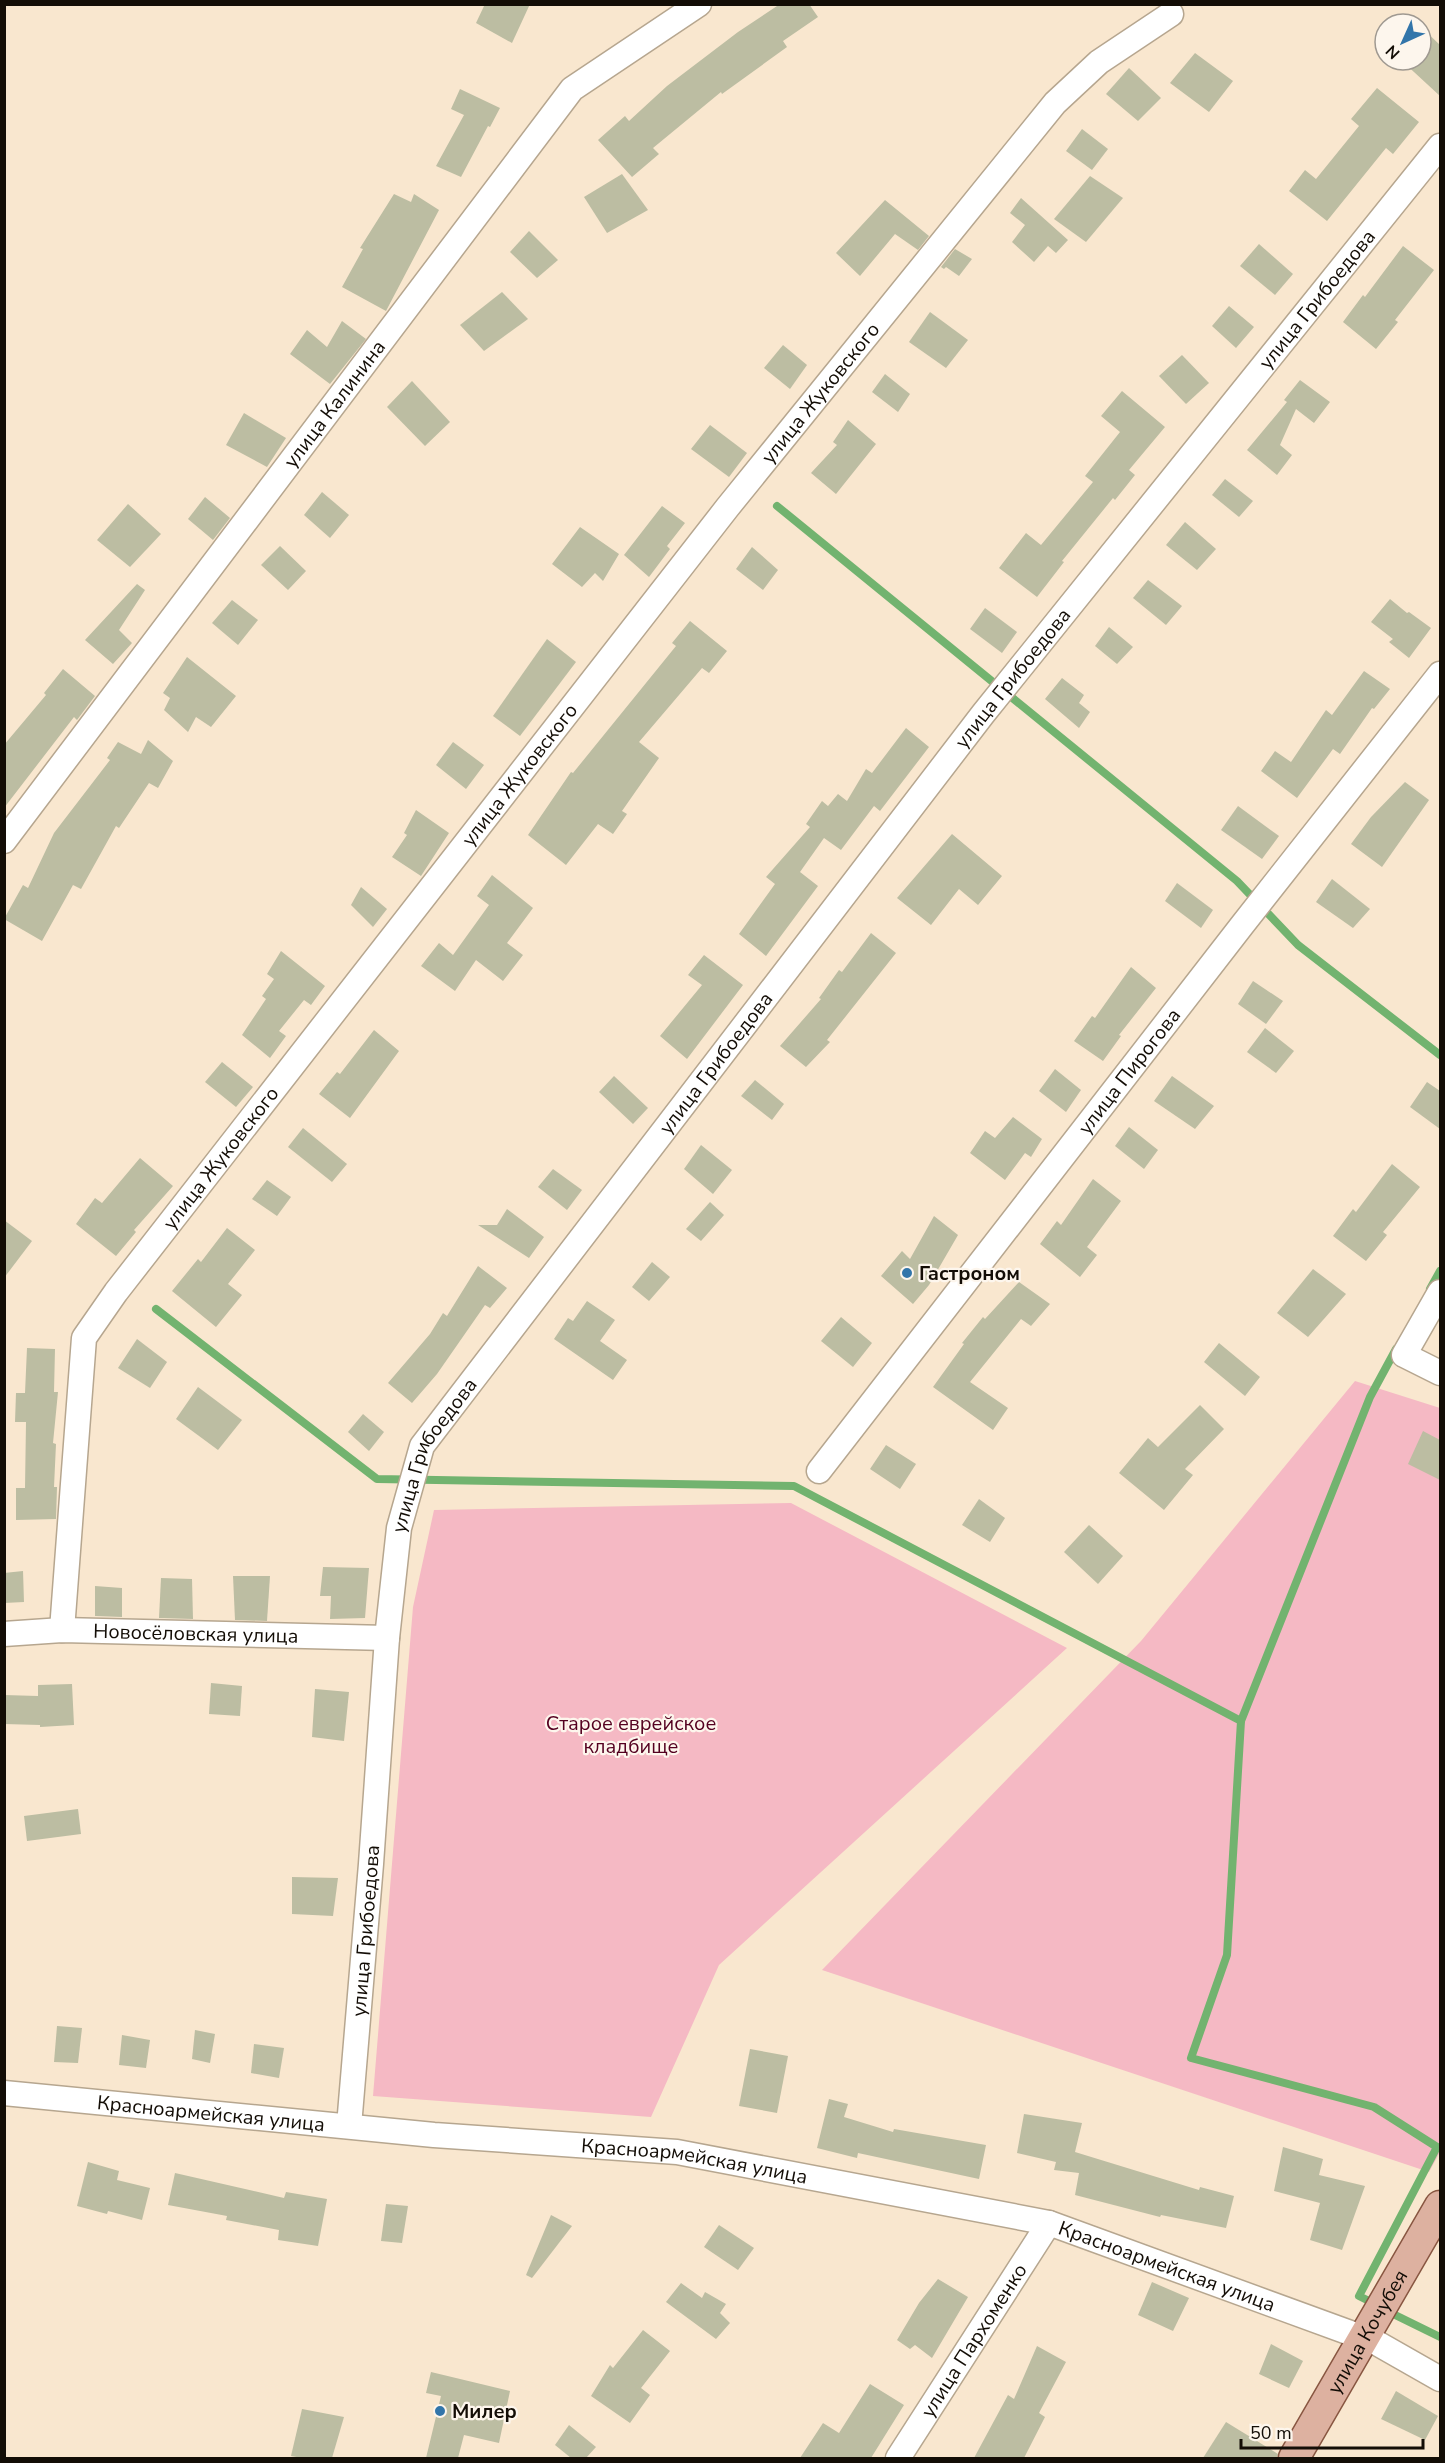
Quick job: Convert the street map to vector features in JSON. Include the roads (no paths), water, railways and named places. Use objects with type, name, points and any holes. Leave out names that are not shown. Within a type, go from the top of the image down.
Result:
[{"type":"main road","name":"улица Кочубея","points":[[1294,2458],[1440,2206]]},
{"type":"street","name":"улица Калинина","points":[[4,841],[572,89],[699,4]]},
{"type":"street","name":"улица Жуковского","points":[[62,1630],[84,1338],[110,1301],[727,508],[1055,102],[1099,62],[1170,14]]},
{"type":"street","name":"улица Грибоедова","points":[[349,2126],[387,1638],[399,1528],[422,1446],[983,714],[1440,146]]},
{"type":"street","name":"улица Пирогова","points":[[819,1471],[1440,674]]},
{"type":"street","points":[[1440,1292],[1404,1355],[1440,1373]]},
{"type":"street","name":"Новосёловская улица","points":[[4,1634],[62,1630],[387,1638]]},
{"type":"street","name":"Красноармейская улица","points":[[4,2093],[434,2135],[677,2152],[1049,2223],[1363,2338],[1440,2379]]},
{"type":"street","name":"улица Пархоменко","points":[[898,2458],[1049,2223]]},
{"type":"waterway","points":[[777,506],[1237,881],[1298,945],[1440,1055]]},
{"type":"waterway","points":[[1430,1289],[1440,1271]]},
{"type":"waterway","points":[[156,1309],[377,1479],[794,1486],[1241,1721],[1227,1955],[1191,2058],[1374,2107],[1437,2147],[1359,2296],[1377,2305]]},
{"type":"waterway","points":[[1241,1721],[1370,1397],[1396,1349]]},
{"type":"waterway","points":[[1387,2311],[1440,2337]]},
{"type":"place","name":"Гастроном","points":[[907,1273]]},
{"type":"place","name":"Милер","points":[[440,2411]]},
{"type":"park label","name":"Старое еврейское кладбище","points":[[631,1734]]}]
